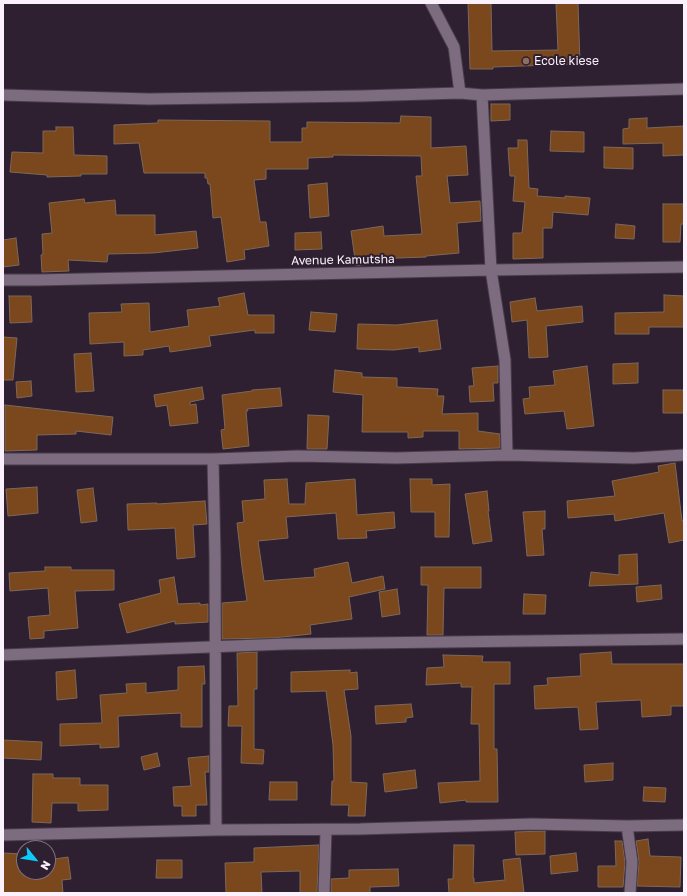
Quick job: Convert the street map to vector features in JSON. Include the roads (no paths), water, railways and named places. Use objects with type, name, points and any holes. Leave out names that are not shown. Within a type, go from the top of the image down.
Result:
[{"type":"street","points":[[431,3],[454,47],[460,93]]},
{"type":"street","points":[[3,94],[149,99],[460,93],[482,95],[684,89]]},
{"type":"street","points":[[482,95],[491,270],[505,360],[507,455]]},
{"type":"street","name":"Avenue Kamutsha","points":[[3,280],[684,267]]},
{"type":"street","points":[[3,460],[213,459],[298,456],[396,458],[507,455],[634,458],[684,455]]},
{"type":"street","points":[[213,459],[215,556],[216,830]]},
{"type":"street","points":[[3,655],[215,646],[684,639]]},
{"type":"street","points":[[3,835],[216,830],[326,830],[532,824],[627,826],[684,825]]},
{"type":"street","points":[[627,826],[632,862],[630,893]]},
{"type":"street","points":[[324,893],[326,830]]},
{"type":"place","name":"Ecole kiese","points":[[526,61]]}]
